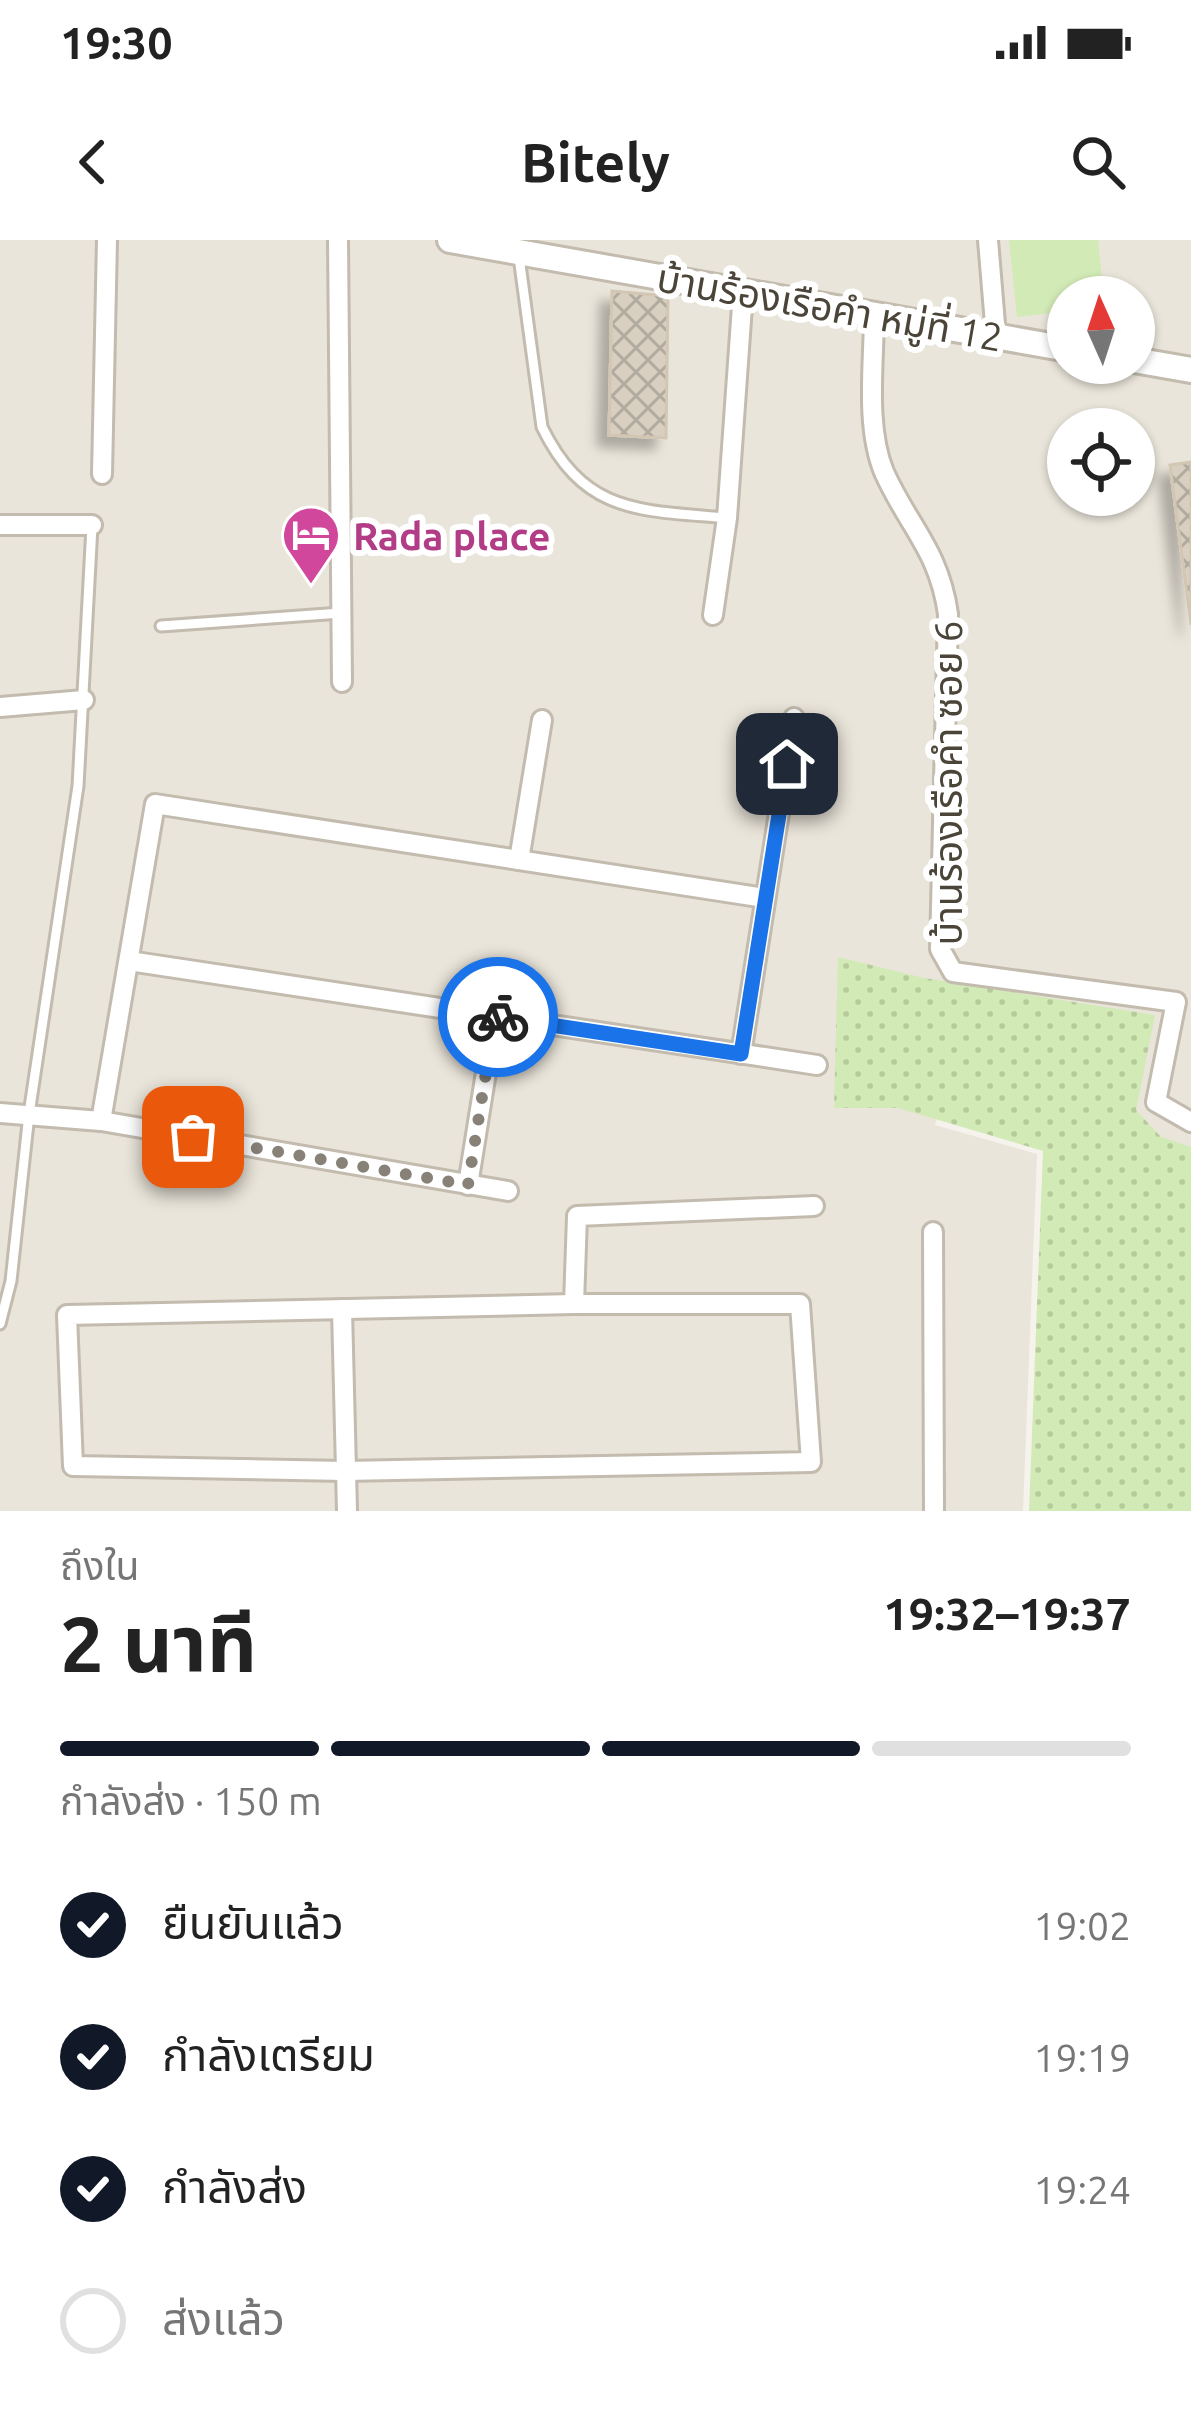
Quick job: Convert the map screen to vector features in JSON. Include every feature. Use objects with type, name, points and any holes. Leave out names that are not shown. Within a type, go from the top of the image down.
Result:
[{"type":"street","points":[[102,474],[107,240]]},
{"type":"street","points":[[338,240],[342,682]]},
{"type":"street","name":"บ้านร้องเรือคำ หมู่ที่ 12","points":[[450,240],[532,249],[1047,345]]},
{"type":"street","points":[[988,240],[996,336]]},
{"type":"street","points":[[713,615],[727,518],[743,292]]},
{"type":"street","name":"บ้านร้องเรือคำ ซอย 6","points":[[874,314],[875,428],[883,469],[932,552],[944,580],[948,614],[940,949],[953,972],[1183,1004],[1156,1102],[1191,1122]]},
{"type":"street","points":[[1155,364],[1191,370]]},
{"type":"street","points":[[0,525],[92,525]]},
{"type":"street","points":[[0,707],[84,700]]},
{"type":"street","points":[[741,1054],[794,718]]},
{"type":"street","points":[[519,860],[542,720]]},
{"type":"street","points":[[101,1121],[155,804],[765,898]]},
{"type":"street","points":[[130,961],[818,1065]]},
{"type":"street","points":[[468,1185],[495,1016]]},
{"type":"street","points":[[0,1113],[101,1121],[508,1191]]},
{"type":"street","points":[[574,1304],[577,1216],[814,1206]]},
{"type":"street","points":[[933,1232],[934,1511]]},
{"type":"street","points":[[800,1304],[811,1462],[344,1471],[73,1466],[67,1315],[342,1309],[800,1304]]},
{"type":"street","points":[[342,1309],[347,1511]]},
{"type":"lane","points":[[532,249],[542,427],[554,452],[580,483],[624,507],[727,518]]},
{"type":"lane","points":[[0,1324],[11,1281],[29,1114],[78,786],[92,525]]},
{"type":"lane","points":[[161,626],[341,614]]},
{"type":"shaded area","points":[[0,240],[1191,240],[1191,1221],[967,1000],[935,1125],[1037,1154],[1023,1511],[0,1511]]},
{"type":"green space","points":[[1009,240],[1098,240],[1102,276],[1047,276],[1047,313],[1017,317]]},
{"type":"green space","points":[[838,957],[924,978],[1155,1015],[1136,1110],[1161,1137],[1191,1147],[1191,1511],[1029,1511],[1043,1151],[898,1108],[834,1108]]},
{"type":"building","points":[[612,291],[668,296],[666,438],[609,435]]},
{"type":"building","points":[[1191,462],[1191,625],[1170,465]]},
{"type":"way so far","points":[[193,1137],[468,1185],[498,1017]]},
{"type":"place","name":"Rada place","points":[[311,586]]},
{"type":"route","points":[[498,1017],[741,1054],[787,764]]}]
